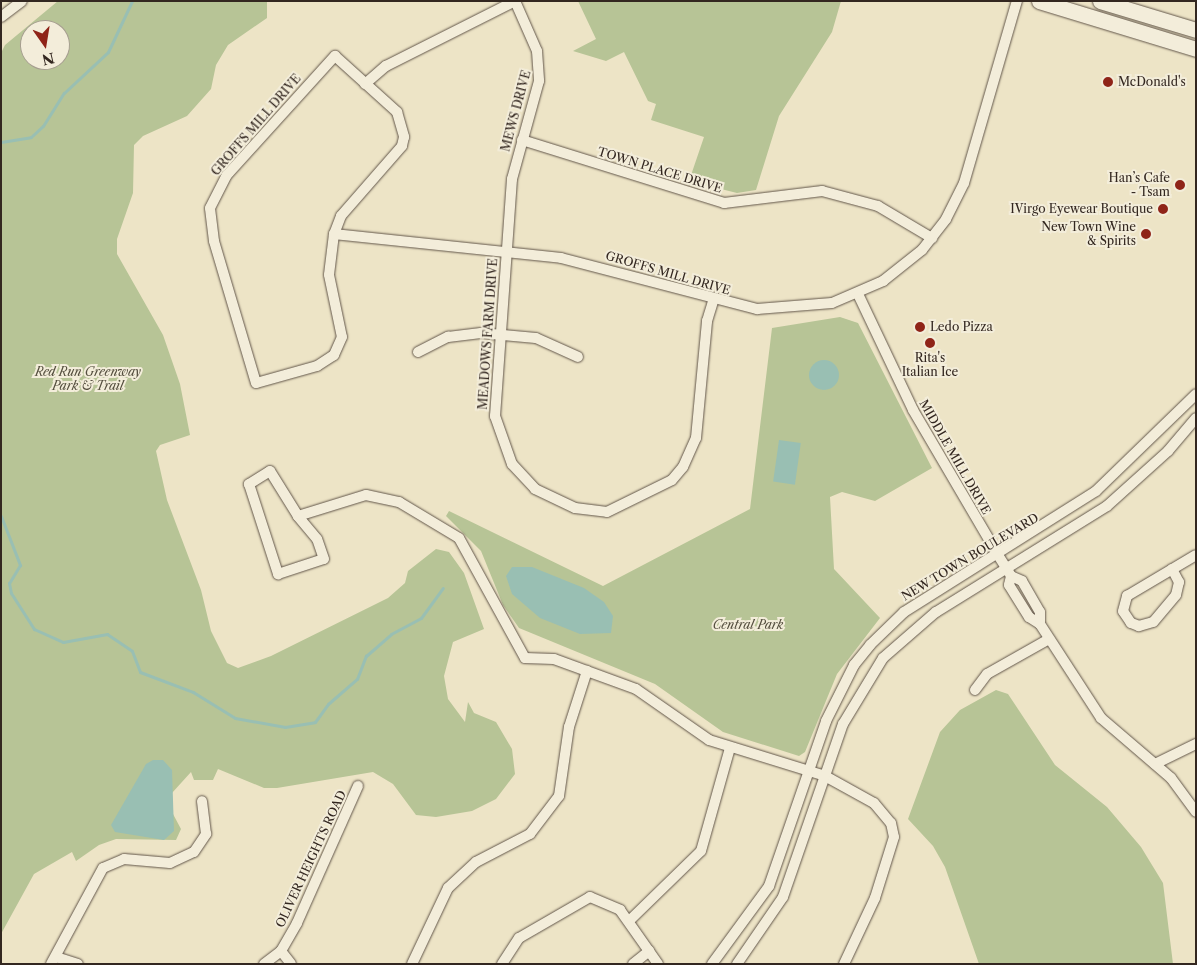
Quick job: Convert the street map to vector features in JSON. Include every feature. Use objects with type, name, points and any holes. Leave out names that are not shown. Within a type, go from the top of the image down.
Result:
[{"type":"main road","points":[[1040,1],[1196,49]]},
{"type":"main road","points":[[1100,1],[1196,30]]},
{"type":"street","points":[[1,17],[22,1]]},
{"type":"street","name":"MEWS DRIVE","points":[[365,84],[386,66],[515,1],[541,69],[512,179],[506,252]]},
{"type":"street","name":"GROFFS MILL DRIVE","points":[[334,234],[506,252],[594,264],[713,302],[783,310],[858,294],[903,267],[932,238],[964,183],[1017,1]]},
{"type":"street","name":"GROFFS MILL DRIVE","points":[[335,56],[397,112],[404,137],[402,146],[350,204],[334,234],[329,275],[342,326],[340,345],[328,362],[256,383],[214,242],[210,208],[215,192],[335,56]]},
{"type":"street","name":"TOWN PLACE DRIVE","points":[[522,140],[724,203],[822,191],[878,206],[932,238]]},
{"type":"street","name":"MEADOWS FARM DRIVE","points":[[506,252],[496,416],[512,464],[543,492],[575,508],[607,512],[655,492],[678,474],[691,453],[713,302]]},
{"type":"street","name":"MIDDLE MILL DRIVE","points":[[858,294],[913,410],[1009,573],[1022,581],[1040,612],[1040,624],[1049,639],[1101,718],[1155,764],[1196,812]]},
{"type":"street","points":[[418,352],[464,333],[549,341],[578,357]]},
{"type":"street","name":"NEW TOWN BOULEVARD","points":[[712,964],[769,886],[840,688],[870,645],[904,612],[998,555],[1111,480],[1196,394]]},
{"type":"street","points":[[737,964],[783,897],[843,724],[883,658],[936,612],[1009,573],[1106,506],[1168,451],[1196,418]]},
{"type":"street","points":[[270,471],[298,516],[317,539],[324,559],[278,574],[248,484],[270,471]]},
{"type":"street","points":[[298,516],[366,495],[399,502],[446,526],[470,552],[495,609],[525,658],[554,659],[636,688],[694,731],[730,748],[825,776],[874,803],[891,823],[894,837],[875,898],[844,964]]},
{"type":"street","points":[[1172,569],[1179,582],[1176,595],[1153,622],[1139,626],[1131,623],[1124,611],[1127,596],[1172,569],[1196,555]]},
{"type":"street","points":[[975,690],[987,674],[1049,639]]},
{"type":"street","points":[[412,964],[448,888],[476,862],[530,834],[559,796],[569,727],[587,671]]},
{"type":"street","points":[[1155,764],[1196,744]]},
{"type":"street","points":[[629,921],[701,851],[730,748]]},
{"type":"street","name":"OLIVER HEIGHTS ROAD","points":[[264,964],[281,952],[358,786]]},
{"type":"street","points":[[78,964],[54,960],[72,931],[91,884],[104,868],[124,859],[170,863],[194,852],[206,834],[202,801]]},
{"type":"street","points":[[502,964],[519,938],[580,900],[601,898],[629,921],[658,964]]},
{"type":"street","points":[[632,964],[649,951]]},
{"type":"street","points":[[281,952],[291,964]]},
{"type":"green space","name":"Red Run Greenway Park & Trail","points":[[58,1],[267,1],[267,18],[228,45],[216,65],[211,89],[187,116],[143,136],[134,145],[133,193],[117,239],[117,254],[163,335],[180,384],[190,435],[160,445],[156,451],[167,500],[201,590],[211,631],[227,663],[238,668],[271,656],[388,598],[405,583],[408,571],[436,549],[449,552],[464,573],[484,629],[453,642],[444,676],[448,699],[465,722],[468,702],[474,713],[496,722],[512,749],[515,774],[496,799],[472,811],[436,817],[416,815],[393,784],[373,772],[277,788],[264,788],[218,769],[213,780],[194,780],[191,772],[172,793],[173,814],[181,829],[176,840],[116,839],[99,845],[76,861],[72,852],[34,874],[1,934],[1,53],[5,45],[20,33],[20,70],[70,70],[70,20],[35,20]]},
{"type":"green space","points":[[578,1],[841,1],[832,32],[779,116],[756,190],[737,193],[689,181],[704,137],[651,120],[656,104],[648,101],[624,52],[606,61],[573,51],[596,39]]},
{"type":"green space","name":"Central Park","points":[[840,317],[858,323],[932,468],[875,501],[842,492],[830,497],[834,569],[880,618],[837,674],[805,752],[799,756],[723,732],[655,684],[519,628],[503,605],[481,551],[446,516],[449,511],[603,586],[750,509],[772,328]]},
{"type":"green space","points":[[996,690],[1008,694],[1055,765],[1107,807],[1141,847],[1163,883],[1173,964],[979,964],[945,867],[933,846],[908,819],[940,732],[960,710]]},
{"type":"water","points":[[824,360],[834,365],[839,375],[834,385],[824,390],[814,385],[809,375],[814,365]]},
{"type":"water","points":[[779,440],[801,443],[795,485],[773,482]]},
{"type":"water","points":[[512,567],[532,567],[584,588],[604,602],[613,616],[611,633],[580,634],[540,618],[512,594],[506,576]]},
{"type":"water","points":[[153,760],[163,760],[172,770],[174,831],[164,840],[115,832],[111,825],[146,764]]},
{"type":"waterway","points":[[1,142],[31,137],[43,126],[64,93],[108,52],[132,1]]},
{"type":"waterway","points":[[1,516],[20,565],[9,583],[11,593],[34,629],[63,642],[107,634],[132,651],[140,672],[193,692],[235,718],[285,727],[315,722],[328,704],[357,679],[366,656],[391,634],[421,618],[443,588]]},
{"type":"place","name":"McDonald's","points":[[1108,82]]},
{"type":"place","name":"Han’s Cafe - Tsam","points":[[1180,185]]},
{"type":"place","name":"IVirgo Eyewear Boutique","points":[[1163,209]]},
{"type":"place","name":"New Town Wine & Spirits","points":[[1146,234]]},
{"type":"place","name":"Ledo Pizza","points":[[920,327]]},
{"type":"place","name":"Rita's Italian Ice","points":[[930,343]]}]
